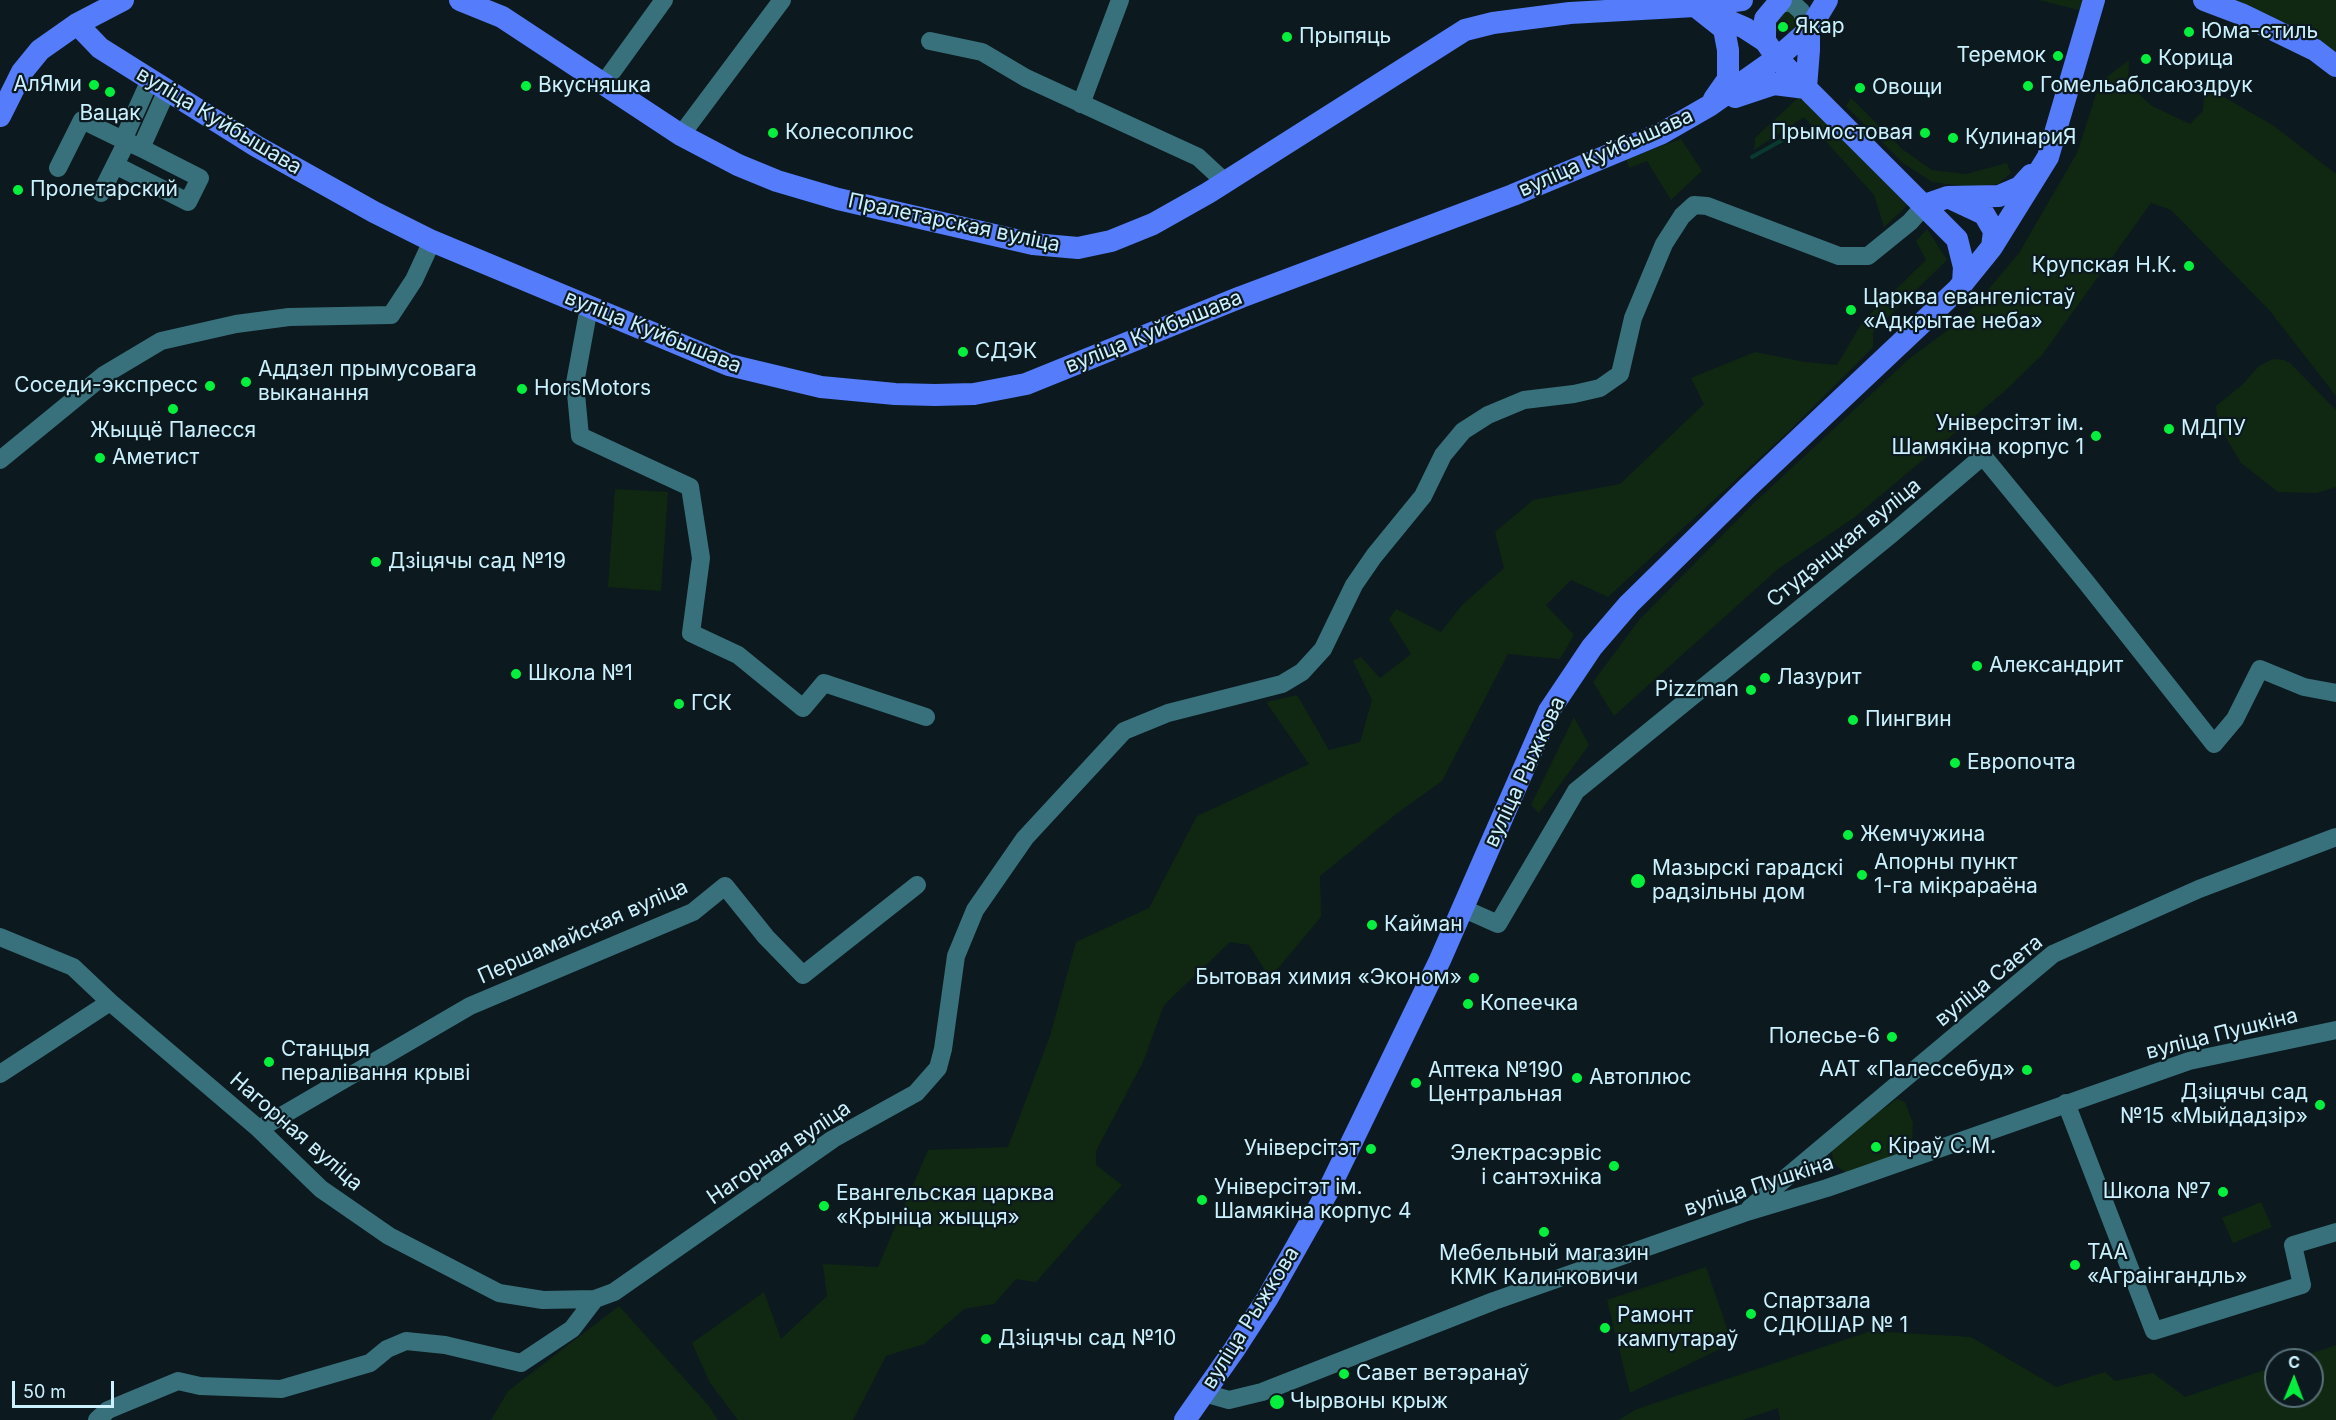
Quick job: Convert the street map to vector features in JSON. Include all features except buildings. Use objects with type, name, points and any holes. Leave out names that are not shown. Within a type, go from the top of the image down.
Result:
[{"type":"main road","points":[[0,116],[22,72],[40,50],[77,24],[123,0]]},
{"type":"main road","name":"Пралетарская вуліца","points":[[459,0],[502,17],[681,135],[738,165],[777,181],[872,207],[1033,244],[1078,248],[1111,241],[1153,224],[1225,182],[1465,30],[1493,23],[1570,13],[1695,6],[1742,0]]},
{"type":"main road","name":"вуліца Куйбышава","points":[[77,24],[100,48],[256,146],[374,212],[432,241],[729,365],[821,387],[895,394],[974,394],[1026,384],[1240,297],[1513,195],[1662,133],[1709,106],[1771,49],[1809,30],[1827,0]]},
{"type":"main road","name":"вуліца Рыжкова","points":[[1185,1420],[1267,1299],[1328,1191],[1440,960],[1549,711],[1592,647],[1637,596],[1963,283],[1992,247],[2048,157],[2094,0]]},
{"type":"main road","points":[[2204,0],[2241,14],[2304,45],[2336,66]]},
{"type":"main road","points":[[1771,49],[1765,19],[1779,3]]},
{"type":"main road","points":[[1695,6],[1724,29],[1728,50],[1728,79],[1709,106]]},
{"type":"main road","name":"Пралетарская вуліца","points":[[1695,6],[1745,28],[1771,49],[1806,88],[1925,205]]},
{"type":"main road","points":[[1709,106],[1774,84],[1806,88],[1809,30]]},
{"type":"main road","points":[[1925,205],[1948,197],[1999,196],[2020,187],[2048,157]]},
{"type":"main road","points":[[1925,205],[1992,247],[1994,231],[1984,214],[1948,197]]},
{"type":"main road","points":[[1925,205],[1957,239],[1964,267],[1963,283]]},
{"type":"street","points":[[604,83],[664,0]]},
{"type":"street","points":[[681,135],[782,0]]},
{"type":"street","points":[[1081,104],[1120,0]]},
{"type":"street","points":[[1779,3],[1791,2],[1802,11],[1809,30]]},
{"type":"street","points":[[930,41],[982,52],[1026,78],[1198,157],[1225,182]]},
{"type":"street","points":[[101,193],[115,165],[130,143],[159,85]]},
{"type":"street","points":[[58,168],[82,120],[200,178],[188,202],[115,165]]},
{"type":"street","name":"Нагорная вуліца","points":[[0,937],[73,967],[110,1002],[259,1129],[321,1189],[389,1236],[499,1293],[543,1300],[595,1299],[614,1292],[833,1139],[916,1093],[938,1068],[943,1049],[956,956],[975,910],[1025,838],[1124,731],[1168,713],[1282,684],[1302,672],[1323,649],[1354,585],[1374,556],[1423,496],[1443,455],[1463,431],[1488,415],[1524,400],[1574,394],[1600,388],[1620,374],[1633,318],[1664,244],[1682,216],[1694,205],[1707,206],[1839,256],[1868,255],[1911,222],[1925,205]]},
{"type":"street","points":[[0,460],[104,375],[161,341],[236,324],[290,317],[391,315],[414,280],[432,241]]},
{"type":"street","points":[[589,307],[574,383],[580,436],[690,487],[701,558],[691,633],[738,655],[803,708],[824,683],[926,717]]},
{"type":"street","name":"Студэнцкая вуліца","points":[[1462,908],[1498,924],[1576,791],[1894,532],[1983,456],[2214,744],[2235,719],[2260,669],[2304,687],[2336,693]]},
{"type":"street","name":"вуліца Саета","points":[[1744,1213],[2053,954],[2199,889],[2336,837]]},
{"type":"street","name":"Першамайская вуліца","points":[[259,1129],[470,1006],[693,912],[725,886],[766,937],[803,975],[917,885]]},
{"type":"street","points":[[0,1074],[110,1002]]},
{"type":"street","name":"вуліца Пушкіна","points":[[1204,1394],[1229,1400],[1262,1392],[1484,1305],[1744,1213],[1827,1188],[2189,1061],[2336,1030]]},
{"type":"street","points":[[2066,1103],[2154,1331],[2302,1285],[2293,1245],[2336,1232]]},
{"type":"street","name":"Нагорная вуліца","points":[[97,1420],[108,1410],[177,1381],[200,1386],[281,1389],[370,1363],[387,1349],[406,1341],[445,1345],[521,1363],[572,1329],[595,1299]]},
{"type":"green space","points":[[2038,0],[2086,0],[2083,11]]},
{"type":"green space","points":[[2235,0],[2336,0],[2336,56]]},
{"type":"green space","points":[[1784,10],[1789,11],[1795,17],[1795,27],[1789,33],[1784,34],[1779,33],[1773,27],[1772,22],[1773,17],[1779,11]]},
{"type":"green space","points":[[2129,60],[2128,84],[2152,106],[2190,124],[2203,111],[2205,86],[2274,126],[2336,174],[2336,396],[2270,311],[2171,210],[2151,203],[2042,355],[2006,390],[1855,517],[1778,569],[1614,716],[1593,682],[1639,620],[1755,502],[1910,358],[1964,318],[2019,253],[2077,153],[2100,82]]},
{"type":"green space","points":[[1801,95],[1909,204],[1884,227],[1874,195],[1804,117],[1754,150],[1755,138]]},
{"type":"green space","points":[[1851,98],[1902,149],[1932,170],[1966,174],[2007,163],[2011,173],[1998,184],[1970,187],[1932,182],[1903,163],[1846,106]]},
{"type":"green space","points":[[1681,139],[1702,171],[1671,200],[1647,161],[1629,168],[1626,159]]},
{"type":"green space","points":[[1927,229],[1947,260],[1873,332],[1873,347],[1789,431],[1608,597],[1571,580],[1546,605],[1574,635],[1560,659],[1508,654],[1442,781],[1400,811],[1320,876],[1321,917],[1270,978],[1249,945],[1230,942],[1164,1005],[1143,1062],[1096,1151],[1096,1165],[1122,1185],[1036,1282],[1016,1279],[994,1304],[964,1309],[924,1344],[886,1356],[853,1420],[738,1420],[710,1383],[692,1343],[764,1292],[781,1339],[827,1296],[823,1264],[878,1267],[928,1150],[1008,1147],[1050,1036],[1076,942],[1149,908],[1197,816],[1309,764],[1266,702],[1297,695],[1329,750],[1360,742],[1372,700],[1353,661],[1361,657],[1380,678],[1411,654],[1389,619],[1396,609],[1441,632],[1462,605],[1504,568],[1495,532],[1533,500],[1620,484],[1704,404],[1691,378],[1755,352],[1805,362],[1837,365],[1863,321],[1926,260],[1916,241]]},
{"type":"green space","points":[[2273,359],[2290,363],[2336,410],[2336,487],[2317,493],[2278,492],[2241,463],[2218,424],[2216,406],[2242,385],[2259,366]]},
{"type":"green space","points":[[615,489],[668,492],[661,591],[608,587]]},
{"type":"green space","points":[[1574,717],[1589,745],[1539,813],[1531,805]]},
{"type":"green space","points":[[1897,1099],[1905,1102],[1913,1123],[1912,1142],[1904,1152],[1846,1173],[1833,1163],[1832,1151],[1847,1135]]},
{"type":"green space","points":[[2261,1202],[2272,1227],[2233,1243],[2222,1218]]},
{"type":"green space","points":[[1706,1267],[1732,1343],[1630,1393],[1607,1300]]},
{"type":"green space","points":[[619,1306],[709,1406],[718,1420],[491,1420],[508,1391]]},
{"type":"green space","points":[[1871,1331],[1971,1337],[2056,1387],[2105,1372],[2115,1381],[2153,1373],[2185,1397],[2264,1370],[2264,1408],[2324,1408],[2324,1349],[2336,1345],[2336,1420],[1780,1420],[1778,1408],[1743,1420],[1618,1420],[1637,1409]]},
{"type":"waterway","points":[[1752,157],[1804,128]]},
{"type":"place","name":"Якар","points":[[1783,27]]},
{"type":"place","name":"Юма-стиль","points":[[2189,32]]},
{"type":"place","name":"Прыпяць","points":[[1287,37]]},
{"type":"place","name":"Теремок","points":[[2058,56]]},
{"type":"place","name":"Корица","points":[[2146,59]]},
{"type":"place","name":"АлЯми","points":[[94,85]]},
{"type":"place","name":"Вкусняшка","points":[[526,86]]},
{"type":"place","name":"Гомельаблсаюздрук","points":[[2028,86]]},
{"type":"place","name":"Овощи","points":[[1860,88]]},
{"type":"place","name":"Вацак","points":[[110,92]]},
{"type":"place","name":"Колесоплюс","points":[[773,133]]},
{"type":"place","name":"Прымостовая","points":[[1925,133]]},
{"type":"place","name":"КулинариЯ","points":[[1953,138]]},
{"type":"place","name":"Пролетарский","points":[[18,190]]},
{"type":"place","name":"Крупская Н.К.","points":[[2189,266]]},
{"type":"place","name":"Царква евангелістаў «Адкрытае неба»","points":[[1851,310]]},
{"type":"place","name":"СДЭК","points":[[963,352]]},
{"type":"place","name":"Аддзел прымусовага выканання","points":[[246,382]]},
{"type":"place","name":"Соседи-экспресс","points":[[210,386]]},
{"type":"place","name":"HorsMotors","points":[[522,389]]},
{"type":"place","name":"Жыццё Палесся","points":[[173,409]]},
{"type":"place","name":"МДПУ","points":[[2169,429]]},
{"type":"place","name":"Універсітэт ім. Шамякіна корпус 1","points":[[2096,436]]},
{"type":"place","name":"Аметист","points":[[100,458]]},
{"type":"place","name":"Дзіцячы сад №19","points":[[376,562]]},
{"type":"place","name":"Александрит","points":[[1977,666]]},
{"type":"place","name":"Школа №1","points":[[516,674]]},
{"type":"place","name":"Лазурит","points":[[1765,678]]},
{"type":"place","name":"Pizzman","points":[[1751,690]]},
{"type":"place","name":"ГСК","points":[[679,704]]},
{"type":"place","name":"Пингвин","points":[[1853,720]]},
{"type":"place","name":"Европочта","points":[[1955,763]]},
{"type":"place","name":"Жемчужина","points":[[1848,835]]},
{"type":"place","name":"Апорны пункт 1-га мікрараёна","points":[[1862,875]]},
{"type":"place","name":"Мазырскі гарадскі радзільны дом","points":[[1638,881]]},
{"type":"place","name":"Кайман","points":[[1372,925]]},
{"type":"place","name":"Бытовая химия «Эконом»","points":[[1474,978]]},
{"type":"place","name":"Копеечка","points":[[1468,1004]]},
{"type":"place","name":"Полесье-6","points":[[1892,1037]]},
{"type":"place","name":"Станцыя пералівання крыві","points":[[269,1062]]},
{"type":"place","name":"ААТ «Палессебуд»","points":[[2027,1070]]},
{"type":"place","name":"Автоплюс","points":[[1577,1078]]},
{"type":"place","name":"Аптека №190 Центральная","points":[[1416,1083]]},
{"type":"place","name":"Дзіцячы сад №15 «Мыйдадзір»","points":[[2320,1105]]},
{"type":"place","name":"Кіраў С.М.","points":[[1876,1147]]},
{"type":"place","name":"Універсітэт","points":[[1371,1149]]},
{"type":"place","name":"Электрасэрвіс і сантэхніка","points":[[1614,1166]]},
{"type":"place","name":"Школа №7","points":[[2223,1192]]},
{"type":"place","name":"Універсітэт ім. Шамякіна корпус 4","points":[[1202,1200]]},
{"type":"place","name":"Евангельская царква «Крыніца жыцця»","points":[[824,1206]]},
{"type":"place","name":"Мебельный магазин КМК Калинковичи","points":[[1544,1232]]},
{"type":"place","name":"ТАА «Аграінгандль»","points":[[2075,1265]]},
{"type":"place","name":"Спартзала СДЮШАР № 1","points":[[1751,1314]]},
{"type":"place","name":"Рамонт кампутараў","points":[[1605,1328]]},
{"type":"place","name":"Дзіцячы сад №10","points":[[986,1339]]},
{"type":"place","name":"Савет ветэранаў","points":[[1344,1374]]},
{"type":"place","name":"Чырвоны крыж","points":[[1277,1402]]}]
